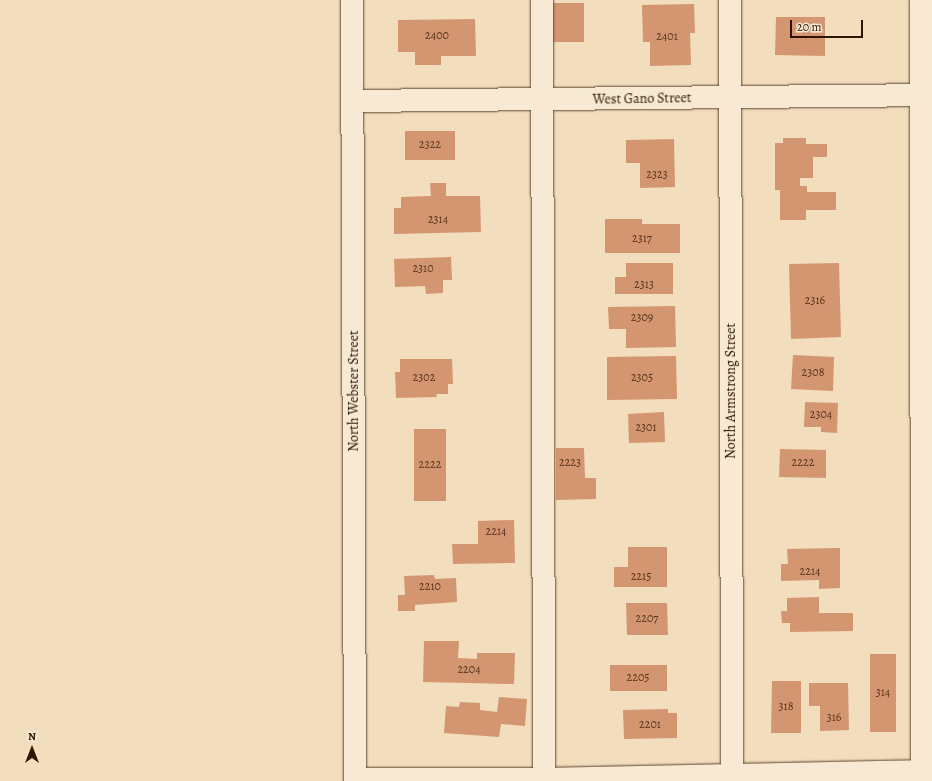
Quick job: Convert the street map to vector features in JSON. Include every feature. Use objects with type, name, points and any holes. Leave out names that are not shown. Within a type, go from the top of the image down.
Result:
[{"type":"street","name":"North Webster Street","points":[[352,0],[355,780]]},
{"type":"street","points":[[542,0],[544,780]]},
{"type":"street","name":"North Armstrong Street","points":[[730,0],[732,778]]},
{"type":"street","points":[[355,780],[544,780],[925,775],[926,95],[921,0]]},
{"type":"street","name":"West Gano Street","points":[[353,102],[926,95]]},
{"type":"building","points":[[550,3],[584,3],[584,42],[550,42]]},
{"type":"building","points":[[694,4],[695,33],[690,33],[691,65],[650,66],[650,42],[643,42],[642,5]]},
{"type":"building","points":[[776,17],[825,17],[825,56],[775,55]]},
{"type":"building","points":[[475,19],[476,56],[441,56],[441,65],[415,65],[415,52],[398,52],[398,20]]},
{"type":"building","points":[[405,131],[455,131],[455,160],[405,160]]},
{"type":"building","points":[[783,138],[806,138],[806,144],[827,144],[827,157],[813,157],[813,178],[800,178],[800,186],[807,186],[807,192],[836,192],[836,210],[806,210],[806,220],[780,220],[780,190],[775,190],[775,143],[783,143]]},
{"type":"building","points":[[674,139],[675,187],[640,188],[640,163],[626,163],[626,140]]},
{"type":"building","points":[[430,183],[446,183],[446,196],[480,196],[481,232],[394,234],[394,208],[401,208],[401,197],[431,196]]},
{"type":"building","points":[[605,219],[642,219],[642,224],[680,224],[680,253],[605,253]]},
{"type":"building","points":[[451,257],[452,280],[443,280],[443,293],[426,294],[425,286],[395,287],[394,259]]},
{"type":"building","points":[[626,263],[673,263],[673,294],[615,294],[615,277],[626,277]]},
{"type":"building","points":[[839,263],[841,337],[791,339],[789,264]]},
{"type":"building","points":[[675,306],[676,347],[626,348],[626,329],[609,329],[608,307]]},
{"type":"building","points":[[793,355],[834,357],[833,391],[791,389]]},
{"type":"building","points":[[676,356],[677,399],[607,400],[607,357]]},
{"type":"building","points":[[400,359],[452,359],[453,384],[448,384],[448,394],[436,394],[437,397],[396,398],[395,372],[400,372]]},
{"type":"building","points":[[805,402],[838,403],[837,433],[821,432],[821,427],[804,427]]},
{"type":"building","points":[[664,412],[665,442],[629,443],[628,414]]},
{"type":"building","points":[[414,429],[446,429],[446,501],[414,501]]},
{"type":"building","points":[[556,448],[584,448],[585,478],[596,478],[596,499],[556,500]]},
{"type":"building","points":[[780,449],[826,450],[826,478],[779,477]]},
{"type":"building","points":[[514,520],[515,563],[453,564],[452,544],[478,544],[478,521]]},
{"type":"building","points":[[628,547],[667,547],[667,587],[614,587],[614,567],[628,567]]},
{"type":"building","points":[[840,548],[840,588],[819,589],[819,580],[781,581],[781,564],[788,564],[787,549]]},
{"type":"building","points":[[434,575],[435,579],[456,578],[457,602],[415,605],[415,611],[398,611],[398,595],[405,595],[404,576]]},
{"type":"building","points":[[819,597],[819,613],[853,613],[853,631],[790,632],[790,623],[782,623],[781,611],[787,611],[787,598]]},
{"type":"building","points":[[626,603],[667,603],[668,635],[627,635]]},
{"type":"building","points":[[424,641],[459,641],[458,658],[477,659],[477,653],[515,653],[514,684],[423,682]]},
{"type":"building","points":[[870,654],[896,654],[896,732],[870,732]]},
{"type":"building","points":[[610,665],[667,665],[667,691],[610,691]]},
{"type":"building","points":[[772,681],[801,681],[801,733],[771,733]]},
{"type":"building","points":[[809,683],[848,683],[849,730],[820,731],[820,706],[809,706]]},
{"type":"building","points":[[499,697],[527,699],[525,726],[501,724],[499,737],[444,733],[446,706],[459,707],[460,702],[480,703],[480,710],[497,712]]},
{"type":"building","points":[[668,709],[668,713],[677,713],[677,738],[624,739],[623,710]]}]
